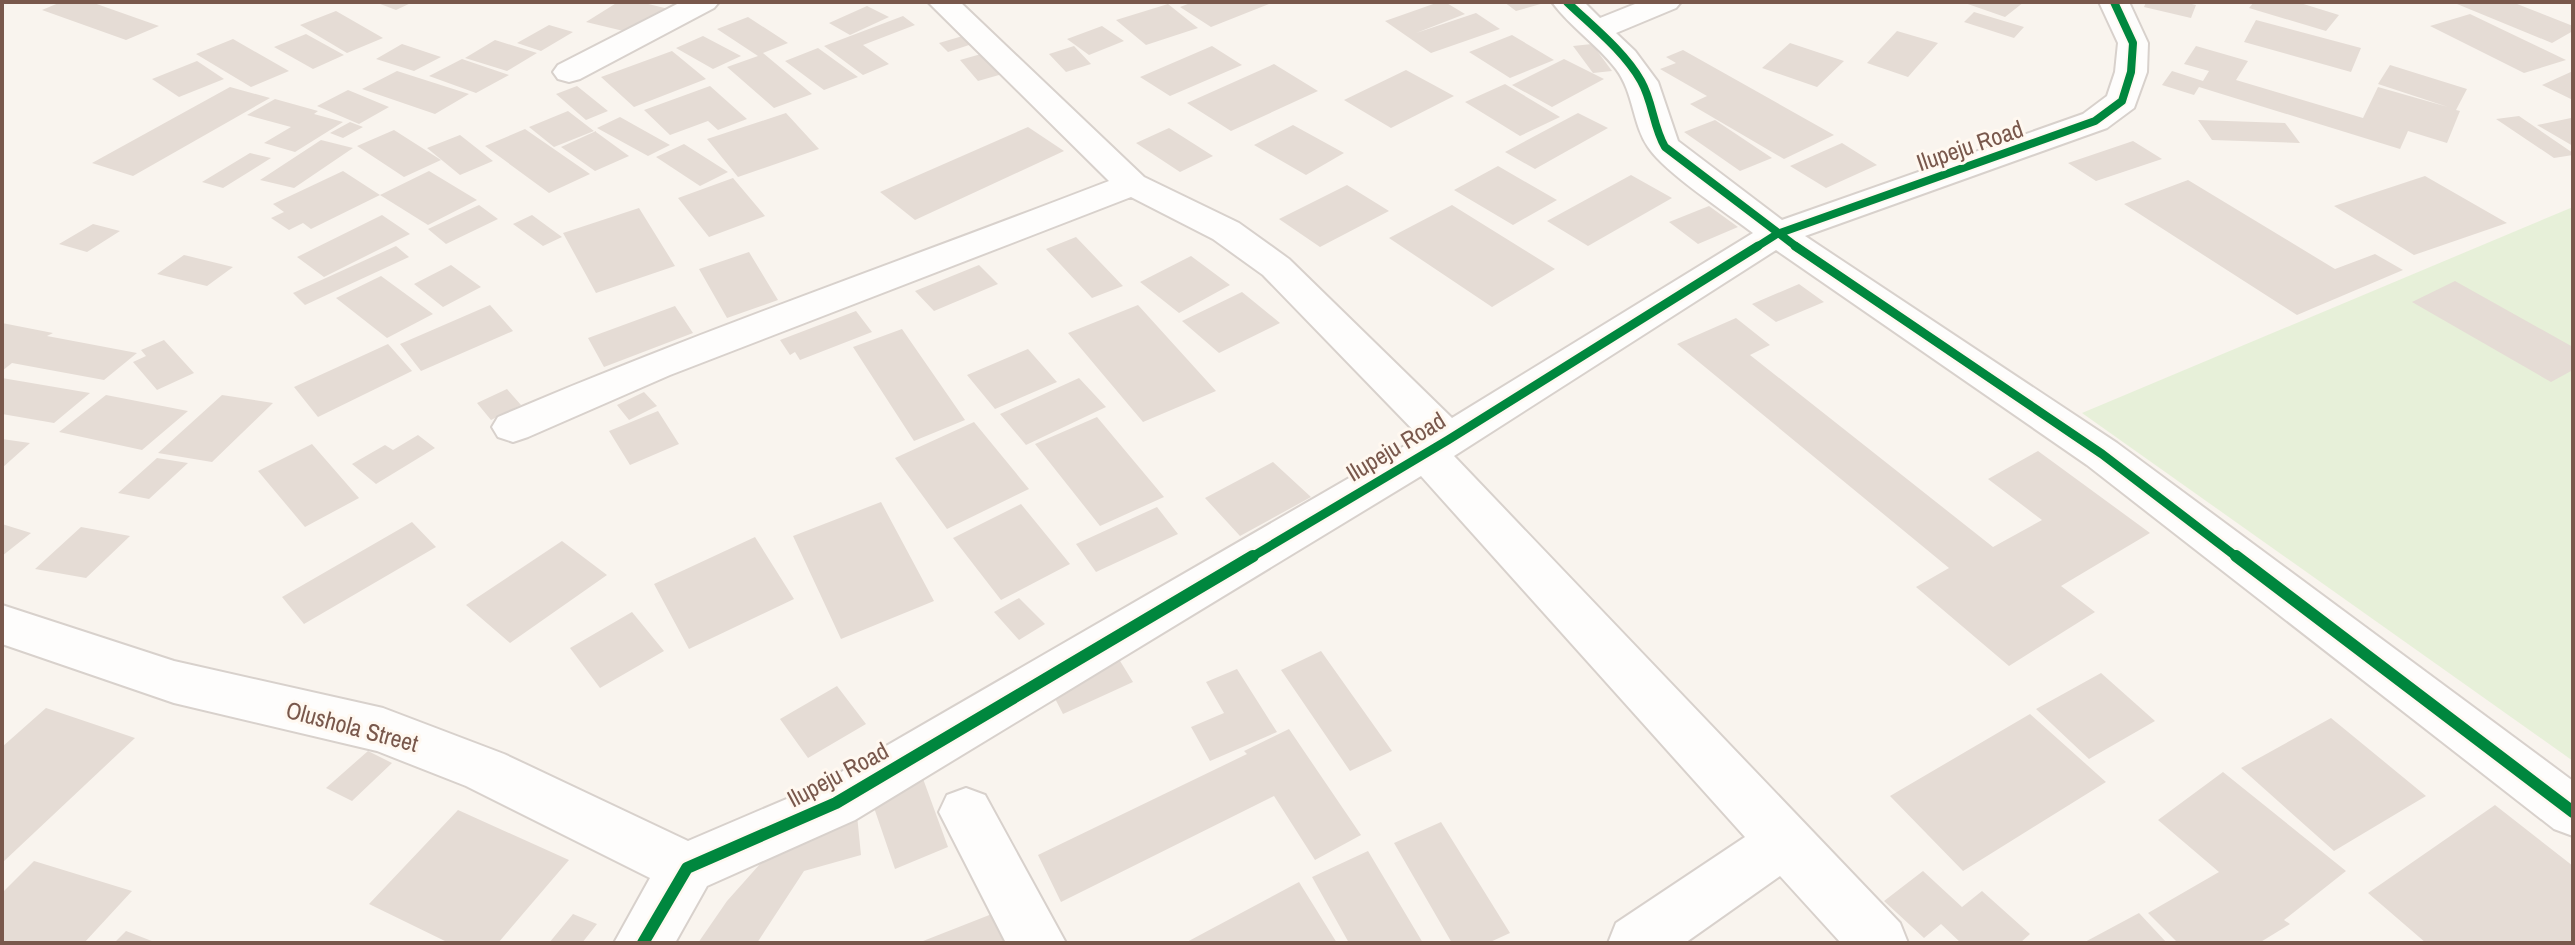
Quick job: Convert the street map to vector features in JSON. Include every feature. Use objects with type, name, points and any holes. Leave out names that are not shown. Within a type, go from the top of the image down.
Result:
[{"type":"street","points":[[569,72],[704,2]]},
{"type":"street","points":[[943,2],[1132,184],[1226,231],[1276,267],[1879,943]]},
{"type":"street","points":[[1567,2],[1597,30],[1642,82],[1656,132],[1665,147],[1777,234],[2102,454],[2573,812]]},
{"type":"street","points":[[1597,30],[1666,2]]},
{"type":"street","name":"Ilupeju Road","points":[[687,868],[836,803],[1436,446],[1777,234],[2095,121],[2122,101],[2131,72],[2133,43],[2114,2]]},
{"type":"street","points":[[513,427],[656,365],[968,249],[1132,184]]},
{"type":"street","name":"Olushola Street","points":[[2,624],[174,682],[383,730],[485,770],[687,868]]},
{"type":"street","points":[[966,812],[1037,943]]},
{"type":"street","points":[[1637,943],[1786,840]]},
{"type":"street","points":[[643,943],[687,868]]},
{"type":"green space","points":[[2573,207],[2573,761],[2082,413]]},
{"type":"building","points":[[61,2],[91,2],[159,26],[126,40],[42,10]]},
{"type":"building","points":[[375,2],[413,2],[396,10]]},
{"type":"building","points":[[618,2],[640,2],[673,10],[636,34],[586,22]]},
{"type":"building","points":[[1193,2],[1269,4],[1211,27],[1180,7]]},
{"type":"building","points":[[1445,2],[1465,14],[1416,33],[1476,13],[1500,29],[1431,53],[1385,21]]},
{"type":"building","points":[[1504,2],[1544,2],[1544,3],[1516,11]]},
{"type":"building","points":[[1962,2],[2024,2],[2005,17]]},
{"type":"building","points":[[2146,2],[2196,5],[2191,18],[2144,7]]},
{"type":"building","points":[[2254,2],[2297,2],[2339,15],[2326,31],[2249,8]]},
{"type":"building","points":[[2512,2],[2573,26],[2573,31],[2552,43],[2457,4]]},
{"type":"building","points":[[1168,4],[1198,28],[1146,45],[1116,20]]},
{"type":"building","points":[[867,6],[889,17],[850,35],[829,23]]},
{"type":"building","points":[[336,11],[383,38],[347,53],[300,25]]},
{"type":"building","points":[[1974,12],[2024,27],[2014,38],[1964,22]]},
{"type":"building","points":[[2470,14],[2566,60],[2524,73],[2430,26]]},
{"type":"building","points":[[903,16],[915,25],[863,45],[889,64],[863,75],[824,46]]},
{"type":"building","points":[[748,17],[788,43],[763,53],[812,94],[774,108],[727,67],[758,56],[717,29]]},
{"type":"building","points":[[2256,20],[2361,48],[2351,72],[2244,42]]},
{"type":"building","points":[[549,25],[573,32],[541,51],[517,43]]},
{"type":"building","points":[[1102,26],[1124,41],[1089,55],[1067,39]]},
{"type":"building","points":[[1897,31],[1938,43],[1908,77],[1867,63]]},
{"type":"building","points":[[306,34],[344,55],[313,69],[274,47]]},
{"type":"building","points":[[966,35],[975,43],[948,52],[939,43]]},
{"type":"building","points":[[1512,35],[1554,60],[1510,78],[1469,52]]},
{"type":"building","points":[[703,36],[741,56],[713,69],[676,48]]},
{"type":"building","points":[[233,39],[289,71],[251,87],[196,54]]},
{"type":"building","points":[[495,40],[537,53],[507,71],[465,58]]},
{"type":"building","points":[[1790,43],[1844,61],[1817,87],[1762,68]]},
{"type":"building","points":[[402,44],[441,57],[414,71],[376,59]]},
{"type":"building","points":[[1592,44],[1612,71],[1593,73],[1573,46]]},
{"type":"building","points":[[1074,46],[1091,64],[1066,72],[1049,54]]},
{"type":"building","points":[[1212,46],[1242,65],[1170,96],[1140,77]]},
{"type":"building","points":[[2196,46],[2248,61],[2236,80],[2363,118],[2378,87],[2448,107],[2378,84],[2390,65],[2467,89],[2456,110],[2460,111],[2447,143],[2408,131],[2400,149],[2199,87],[2194,95],[2162,85],[2172,71],[2203,81],[2209,71],[2184,64]]},
{"type":"building","points":[[818,48],[858,77],[824,90],[785,61]]},
{"type":"building","points":[[1683,50],[1834,135],[1784,159],[1690,104],[1707,96],[1660,69],[1676,63],[1666,57]]},
{"type":"building","points":[[672,51],[706,79],[634,107],[601,77]]},
{"type":"building","points":[[988,52],[1006,73],[978,81],[960,60]]},
{"type":"building","points":[[462,59],[509,75],[476,93],[429,76]]},
{"type":"building","points":[[1564,59],[1604,79],[1552,107],[1512,85]]},
{"type":"building","points":[[197,61],[224,79],[179,97],[152,79]]},
{"type":"building","points":[[1274,64],[1318,91],[1231,131],[1187,103]]},
{"type":"building","points":[[1406,70],[1454,96],[1391,128],[1344,100]]},
{"type":"building","points":[[397,71],[469,94],[435,114],[362,89]]},
{"type":"building","points":[[2573,71],[2573,100],[2542,85]]},
{"type":"building","points":[[1505,84],[1560,117],[1520,136],[1465,102]]},
{"type":"building","points":[[577,86],[608,111],[586,120],[556,94]]},
{"type":"building","points":[[710,86],[747,119],[718,130],[708,121],[670,135],[644,110]]},
{"type":"building","points":[[230,87],[270,98],[133,176],[92,163]]},
{"type":"building","points":[[348,90],[389,107],[359,124],[317,106]]},
{"type":"building","points":[[275,99],[318,111],[314,114],[343,122],[295,152],[264,143],[291,127],[247,115]]},
{"type":"building","points":[[568,111],[594,131],[554,147],[529,127]]},
{"type":"building","points":[[786,113],[819,149],[738,177],[707,139]]},
{"type":"building","points":[[1578,113],[1608,128],[1535,169],[1505,152]]},
{"type":"building","points":[[2519,116],[2573,155],[2554,158],[2496,119]]},
{"type":"building","points":[[620,117],[670,145],[648,156],[597,128]]},
{"type":"building","points":[[2571,118],[2573,146],[2537,125]]},
{"type":"building","points":[[1715,120],[1772,158],[1740,171],[1684,132]]},
{"type":"building","points":[[2198,120],[2285,123],[2300,143],[2212,140]]},
{"type":"building","points":[[350,122],[363,127],[343,138],[330,133]]},
{"type":"building","points":[[1293,125],[1344,153],[1306,175],[1254,145]]},
{"type":"building","points":[[1028,127],[1064,151],[915,220],[880,192]]},
{"type":"building","points":[[1169,128],[1213,156],[1180,172],[1136,143]]},
{"type":"building","points":[[525,129],[590,174],[549,193],[485,146]]},
{"type":"building","points":[[394,130],[441,160],[404,177],[357,146]]},
{"type":"building","points":[[596,131],[629,156],[595,171],[561,147]]},
{"type":"building","points":[[460,135],[493,161],[460,175],[427,148]]},
{"type":"building","points":[[321,140],[353,148],[294,188],[260,180]]},
{"type":"building","points":[[2133,141],[2162,159],[2096,181],[2068,163]]},
{"type":"building","points":[[1842,143],[1877,165],[1826,188],[1790,166]]},
{"type":"building","points":[[684,144],[728,172],[700,186],[656,157]]},
{"type":"building","points":[[250,153],[271,158],[223,188],[202,182]]},
{"type":"building","points":[[1498,166],[1557,200],[1513,225],[1454,190]]},
{"type":"building","points":[[343,171],[380,195],[311,229],[303,223],[289,230],[271,218],[284,212],[273,204]]},
{"type":"building","points":[[429,171],[477,200],[428,225],[380,195]]},
{"type":"building","points":[[1631,175],[1672,198],[1588,246],[1547,221]]},
{"type":"building","points":[[2425,176],[2507,223],[2414,255],[2334,206]]},
{"type":"building","points":[[733,178],[765,216],[709,237],[678,198]]},
{"type":"building","points":[[2188,180],[2335,269],[2375,254],[2403,270],[2297,315],[2124,204]]},
{"type":"building","points":[[1347,185],[1389,211],[1320,247],[1279,219]]},
{"type":"building","points":[[479,205],[498,219],[446,244],[428,229]]},
{"type":"building","points":[[1452,205],[1555,269],[1492,307],[1389,238]]},
{"type":"building","points":[[1709,206],[1738,227],[1698,244],[1669,222]]},
{"type":"building","points":[[639,208],[675,266],[596,293],[563,233]]},
{"type":"building","points":[[382,215],[410,234],[324,277],[297,257]]},
{"type":"building","points":[[532,215],[562,237],[543,246],[513,224]]},
{"type":"building","points":[[93,224],[120,231],[87,252],[59,244]]},
{"type":"building","points":[[1076,237],[1123,286],[1092,298],[1046,249]]},
{"type":"building","points":[[396,246],[409,257],[305,305],[293,293]]},
{"type":"building","points":[[749,252],[778,300],[727,318],[699,269]]},
{"type":"building","points":[[184,255],[233,267],[207,286],[157,274]]},
{"type":"building","points":[[1191,256],[1230,285],[1179,313],[1140,282]]},
{"type":"building","points":[[451,265],[481,287],[443,307],[414,284]]},
{"type":"building","points":[[979,265],[998,284],[934,311],[915,291]]},
{"type":"building","points":[[381,276],[433,314],[387,338],[336,298]]},
{"type":"building","points":[[2455,281],[2573,347],[2573,370],[2551,382],[2412,302]]},
{"type":"building","points":[[1799,284],[1824,302],[1776,322],[1752,304]]},
{"type":"building","points":[[1242,292],[1280,323],[1219,353],[1182,321]]},
{"type":"building","points":[[490,305],[513,331],[421,371],[400,344]]},
{"type":"building","points":[[1138,305],[1216,391],[1143,422],[1068,333]]},
{"type":"building","points":[[675,306],[693,333],[604,367],[588,338]]},
{"type":"building","points":[[856,311],[872,332],[800,360],[795,352],[790,355],[780,340]]},
{"type":"building","points":[[1736,318],[1770,345],[1750,355],[1993,547],[2042,520],[1988,479],[2038,451],[2150,533],[2061,586],[2095,612],[2009,666],[1916,587],[1949,568],[1677,344]]},
{"type":"building","points":[[2,323],[53,333],[47,336],[137,353],[104,380],[12,363],[2,371]]},
{"type":"building","points":[[902,329],[965,420],[914,441],[853,347]]},
{"type":"building","points":[[164,340],[194,373],[157,390],[133,362],[146,356],[141,350]]},
{"type":"building","points":[[388,344],[412,371],[318,417],[294,387]]},
{"type":"building","points":[[1028,349],[1057,382],[995,409],[967,375]]},
{"type":"building","points":[[2,378],[90,393],[54,423],[2,414]]},
{"type":"building","points":[[1079,378],[1106,407],[1026,445],[1000,414]]},
{"type":"building","points":[[507,389],[521,405],[491,420],[477,403]]},
{"type":"building","points":[[644,392],[657,406],[629,420],[617,405]]},
{"type":"building","points":[[106,395],[188,411],[142,450],[59,432]]},
{"type":"building","points":[[222,395],[273,403],[212,462],[158,453]]},
{"type":"building","points":[[658,411],[679,444],[630,465],[609,431]]},
{"type":"building","points":[[1097,417],[1164,497],[1100,526],[1035,444]]},
{"type":"building","points":[[974,422],[1029,489],[947,529],[895,458]]},
{"type":"building","points":[[418,435],[435,448],[376,484],[352,464],[385,445],[393,450]]},
{"type":"building","points":[[2,439],[30,443],[2,468]]},
{"type":"building","points":[[312,444],[359,498],[305,527],[258,471]]},
{"type":"building","points":[[157,458],[188,463],[149,499],[118,493]]},
{"type":"building","points":[[1273,462],[1311,497],[1240,536],[1205,498]]},
{"type":"building","points":[[881,502],[934,601],[841,639],[793,536]]},
{"type":"building","points":[[1021,504],[1070,564],[1001,600],[953,538]]},
{"type":"building","points":[[1157,507],[1178,534],[1096,572],[1076,544]]},
{"type":"building","points":[[412,522],[436,547],[304,624],[282,597]]},
{"type":"building","points":[[2,524],[31,533],[2,556]]},
{"type":"building","points":[[81,527],[130,536],[86,578],[35,569]]},
{"type":"building","points":[[755,537],[794,599],[689,649],[654,584]]},
{"type":"building","points":[[562,541],[607,575],[510,643],[466,605]]},
{"type":"building","points":[[1019,598],[1045,624],[1019,640],[994,612]]},
{"type":"building","points":[[632,612],[664,651],[600,688],[570,648]]},
{"type":"building","points":[[1321,651],[1392,751],[1350,771],[1281,670]]},
{"type":"building","points":[[1117,656],[1133,682],[1063,714],[1049,687]]},
{"type":"building","points":[[1237,669],[1277,732],[1210,761],[1191,727],[1224,713],[1206,682]]},
{"type":"building","points":[[2101,673],[2155,721],[2089,759],[2036,709]]},
{"type":"building","points":[[837,686],[866,724],[808,758],[780,719]]},
{"type":"building","points":[[46,708],[135,738],[2,863],[2,747]]},
{"type":"building","points":[[2030,714],[2106,782],[1963,871],[1890,796]]},
{"type":"building","points":[[2331,718],[2426,796],[2334,851],[2241,768]]},
{"type":"building","points":[[1289,729],[1361,835],[1315,860],[1274,796],[1061,902],[1038,855],[1247,754],[1244,751]]},
{"type":"building","points":[[368,751],[392,763],[352,801],[326,788]]},
{"type":"building","points":[[2223,772],[2346,871],[2284,920],[2290,924],[2259,943],[2178,943],[2148,913],[2219,872],[2158,820]]},
{"type":"building","points":[[922,776],[948,847],[895,869],[870,796]]},
{"type":"building","points":[[2495,805],[2573,866],[2573,943],[2426,943],[2368,893]]},
{"type":"building","points":[[458,810],[569,860],[498,943],[449,943],[369,904]]},
{"type":"building","points":[[857,815],[861,855],[804,871],[757,943],[698,943],[727,901],[786,835]]},
{"type":"building","points":[[1441,822],[1510,933],[1488,943],[1452,943],[1394,843]]},
{"type":"building","points":[[1368,851],[1423,943],[1349,943],[1312,877]]},
{"type":"building","points":[[34,861],[132,891],[84,943],[2,943],[2,893]]},
{"type":"building","points":[[1923,871],[1962,907],[1982,891],[2030,934],[2020,943],[1961,943],[1941,924],[1924,938],[1884,901]]},
{"type":"building","points":[[1299,882],[1337,943],[1185,943]]},
{"type":"building","points":[[997,912],[1007,943],[918,943]]},
{"type":"building","points":[[2139,913],[2167,943],[2083,943]]},
{"type":"building","points":[[573,914],[597,924],[582,943],[549,943]]},
{"type":"building","points":[[126,931],[157,943],[114,943]]},
{"type":"cycle path","points":[[1567,2],[1624,58],[1642,82],[1653,112],[1656,132],[1665,147],[1684,163],[1777,234],[2102,454],[2573,812]]},
{"type":"cycle path","points":[[643,943],[687,868],[836,803],[1448,440],[1777,234],[2095,121],[2122,101],[2131,72],[2133,43],[2114,2]]}]
